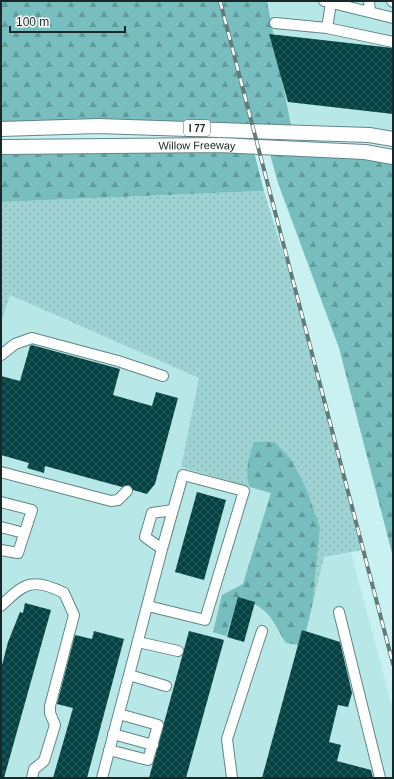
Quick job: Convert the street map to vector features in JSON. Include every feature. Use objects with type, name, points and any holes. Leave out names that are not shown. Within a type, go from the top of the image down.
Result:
[{"type":"highway","name":"Willow Freeway","points":[[1,129],[98,126],[225,129],[369,135],[393,139]]},
{"type":"highway","name":"Willow Freeway","points":[[1,147],[219,145],[365,152],[393,157]]},
{"type":"lane","points":[[369,1],[370,12]]},
{"type":"lane","points":[[328,28],[327,2],[393,18]]},
{"type":"lane","points":[[274,23],[328,28],[393,42]]},
{"type":"lane","points":[[1,356],[15,344],[32,338],[118,361],[163,376]]},
{"type":"lane","points":[[1,472],[111,501],[118,500],[127,491]]},
{"type":"lane","points":[[102,778],[183,475],[244,490],[205,620],[148,606]]},
{"type":"lane","points":[[1,502],[32,510],[18,553],[1,550]]},
{"type":"lane","points":[[162,549],[145,537],[150,519],[152,512],[173,510]]},
{"type":"lane","points":[[1,527],[24,533]]},
{"type":"lane","points":[[1,606],[19,589],[26,585],[37,583],[64,593],[74,615],[50,706],[50,713],[55,725],[47,756],[41,766],[34,769],[32,778]]},
{"type":"lane","points":[[340,612],[380,778]]},
{"type":"lane","points":[[232,778],[227,739],[262,631]]},
{"type":"lane","points":[[138,642],[178,651]]},
{"type":"lane","points":[[129,675],[166,686]]},
{"type":"lane","points":[[109,750],[148,760],[158,725],[119,714]]},
{"type":"lane","points":[[114,734],[152,745]]},
{"type":"shaded area","points":[[267,1],[393,1],[393,139],[292,131]]},
{"type":"shaded area","points":[[264,191],[296,295],[363,550],[324,557],[312,607],[243,584],[271,493],[181,467],[199,378],[10,295],[1,322],[1,202]]},
{"type":"shaded area","points":[[9,295],[199,378],[181,467],[271,493],[243,584],[324,557],[351,553],[393,710],[393,778],[1,778],[1,322]]},
{"type":"green space","points":[[1,1],[267,1],[292,131],[1,129]]},
{"type":"green space","points":[[1,147],[253,148],[264,191],[1,202]]},
{"type":"green space","points":[[268,147],[393,157],[393,557],[339,348],[278,183]]},
{"type":"green space","points":[[254,442],[275,442],[292,461],[306,488],[320,527],[312,607],[306,631],[302,630],[298,645],[286,643],[273,621],[265,611],[242,599],[234,612],[226,636],[213,632],[222,595],[243,584],[271,493],[250,487],[248,481],[247,470]]},
{"type":"building","points":[[269,34],[393,48],[393,114],[288,102]]},
{"type":"building","points":[[32,345],[120,369],[113,395],[152,406],[156,392],[178,398],[155,484],[147,494],[133,490],[129,485],[122,487],[45,466],[44,473],[27,468],[29,463],[1,455],[1,376],[20,381],[30,346]]},
{"type":"building","points":[[197,492],[226,500],[204,580],[175,572]]},
{"type":"building","points":[[238,597],[255,602],[244,642],[227,637]]},
{"type":"building","points":[[25,603],[51,610],[4,778],[1,778],[1,669],[8,642],[20,612],[23,613]]},
{"type":"building","points":[[302,630],[340,642],[352,693],[348,707],[338,705],[329,742],[341,745],[337,761],[371,770],[373,778],[262,778]]},
{"type":"building","points":[[94,631],[124,639],[87,778],[53,778],[73,708],[57,704],[75,635],[92,639]]},
{"type":"building","points":[[189,631],[224,640],[186,778],[149,778]]},
{"type":"railway","points":[[220,1],[393,664]]}]
